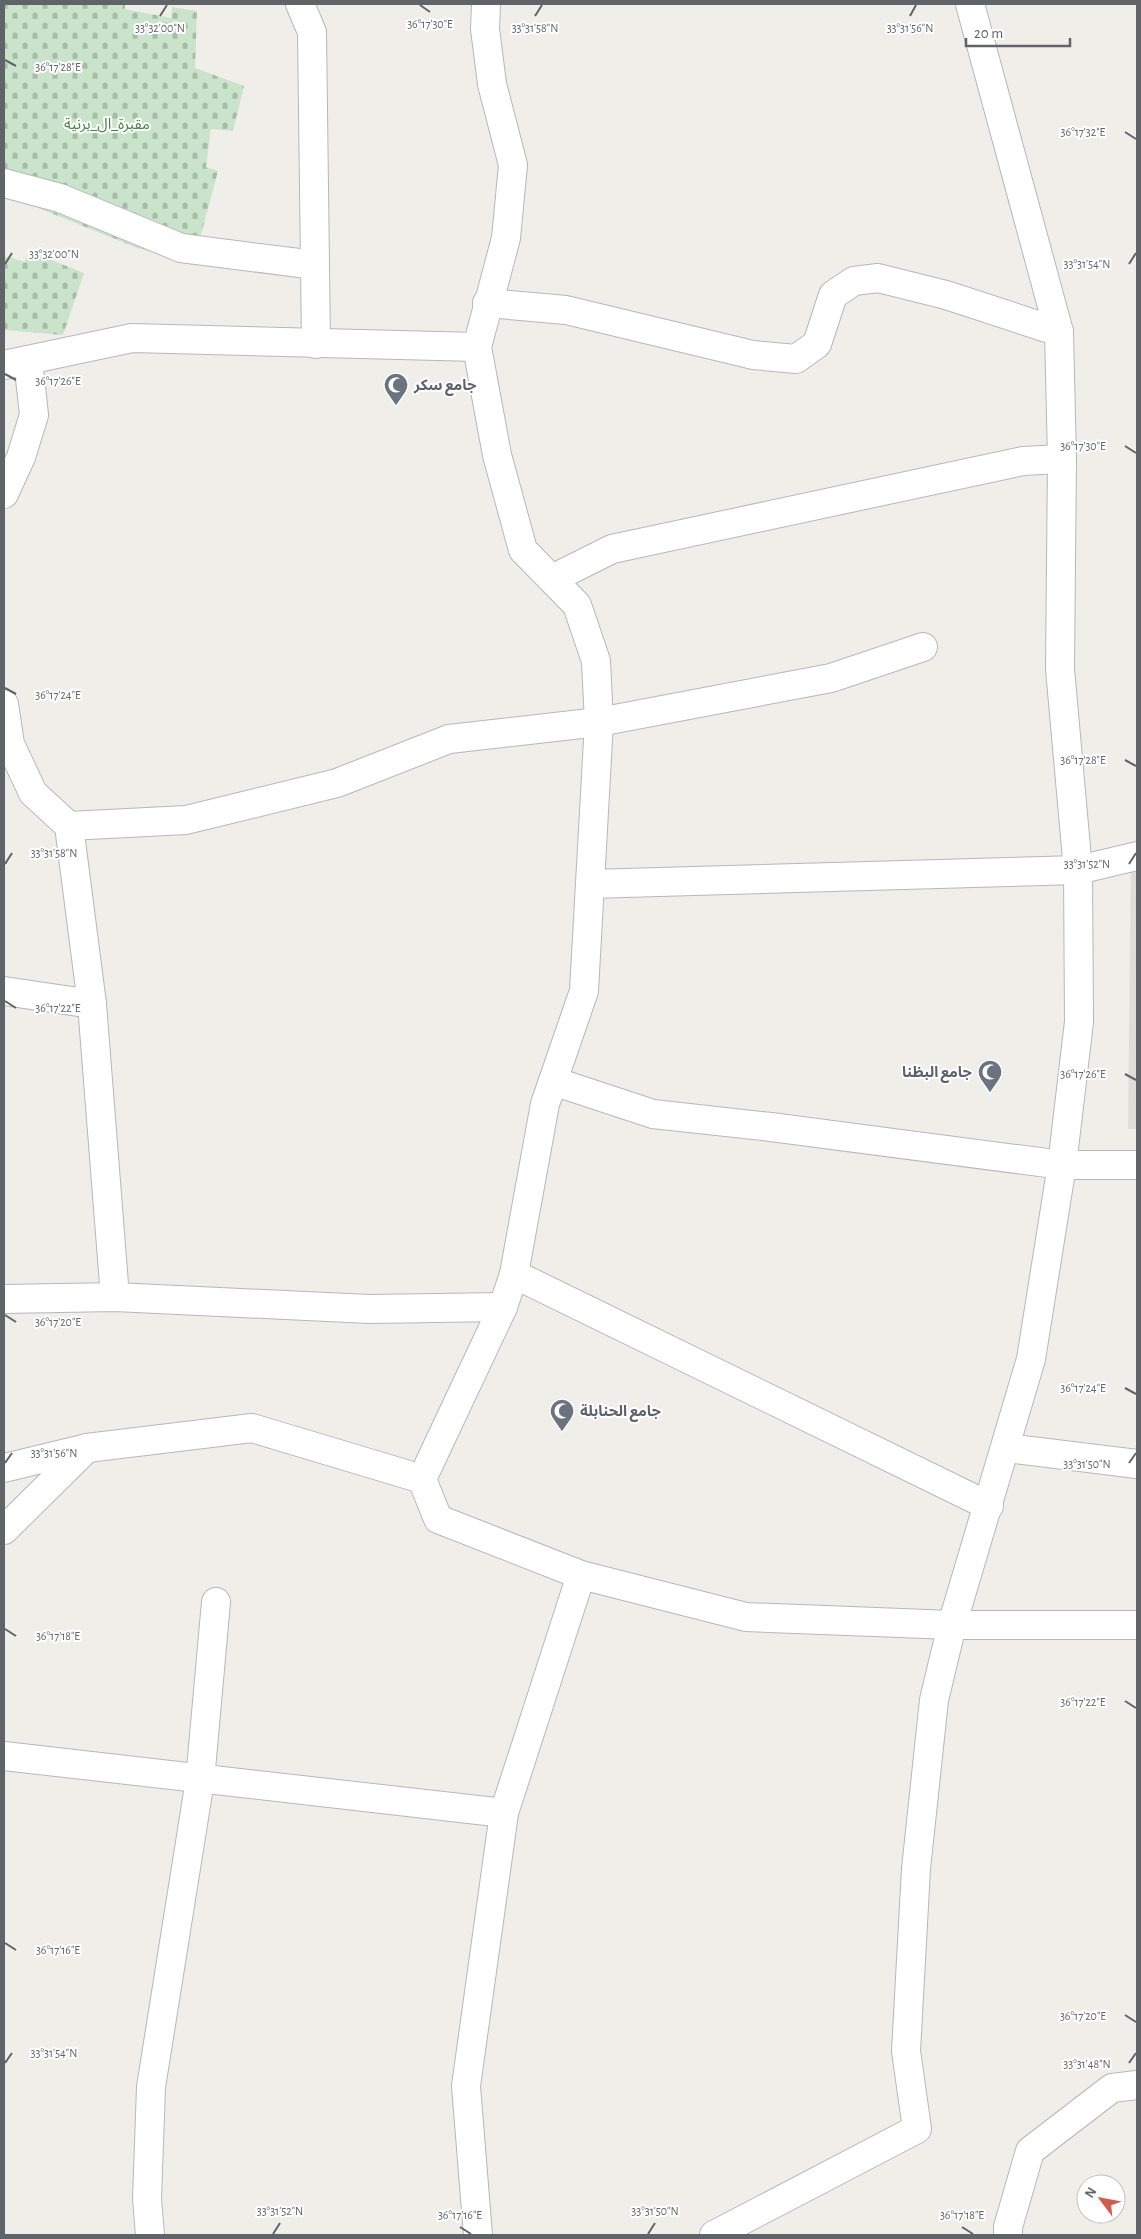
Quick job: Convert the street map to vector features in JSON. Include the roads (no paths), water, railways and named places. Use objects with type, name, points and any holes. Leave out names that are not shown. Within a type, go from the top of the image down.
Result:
[{"type":"street","points":[[300,4],[312,32],[316,344]]},
{"type":"street","points":[[486,4],[485,29],[492,84],[513,165],[506,238],[477,347],[497,455],[523,550],[577,605],[596,661],[599,722],[584,991],[545,1104],[514,1274],[503,1307],[422,1479],[438,1519],[580,1575],[746,1617],[952,1625],[1137,1626]]},
{"type":"street","points":[[714,2235],[917,2130],[906,2051],[916,1869],[934,1700],[952,1625],[990,1506],[1031,1359],[1062,1165],[1079,1022],[1078,870],[1060,669],[1062,459],[1059,332],[970,4]]},
{"type":"street","points":[[4,183],[60,198],[181,248],[315,265]]},
{"type":"street","points":[[487,304],[566,310],[753,355],[796,360],[817,344],[833,295],[854,280],[878,278],[946,295],[1059,332]]},
{"type":"street","points":[[4,494],[22,457],[34,415],[16,362],[132,338],[477,347]]},
{"type":"street","points":[[552,578],[612,549],[1023,461],[1062,459]]},
{"type":"street","points":[[69,826],[186,820],[337,783],[449,739],[599,722],[831,678],[923,647]]},
{"type":"street","points":[[4,704],[10,744],[33,793],[69,826],[92,1004],[115,1298]]},
{"type":"street","points":[[590,884],[1078,870],[1137,856]]},
{"type":"street","points":[[4,991],[92,1004]]},
{"type":"street","points":[[553,1081],[653,1114],[771,1126],[1062,1165],[1137,1165]]},
{"type":"street","points":[[514,1274],[990,1506]]},
{"type":"street","points":[[4,1299],[115,1298],[369,1309],[503,1307]]},
{"type":"street","points":[[4,1468],[87,1448],[252,1428],[422,1479]]},
{"type":"street","points":[[4,1530],[87,1448]]},
{"type":"street","points":[[1006,1448],[1137,1464]]},
{"type":"street","points":[[478,2235],[466,2086],[504,1813],[580,1575]]},
{"type":"street","points":[[150,2235],[146,2199],[151,2087],[200,1780],[216,1602]]},
{"type":"street","points":[[4,1756],[200,1780],[504,1813]]},
{"type":"street","points":[[1008,2235],[1008,2227],[1030,2151],[1112,2088],[1137,2085]]},
{"type":"place","name":"جامع سكر","points":[[396,406]]},
{"type":"place","name":"جامع البظنا","points":[[990,1093]]},
{"type":"place","name":"جامع الحنابلة","points":[[562,1432]]},
{"type":"park label","name":"مقبرة_ال_برنية","points":[[107,124]]}]
